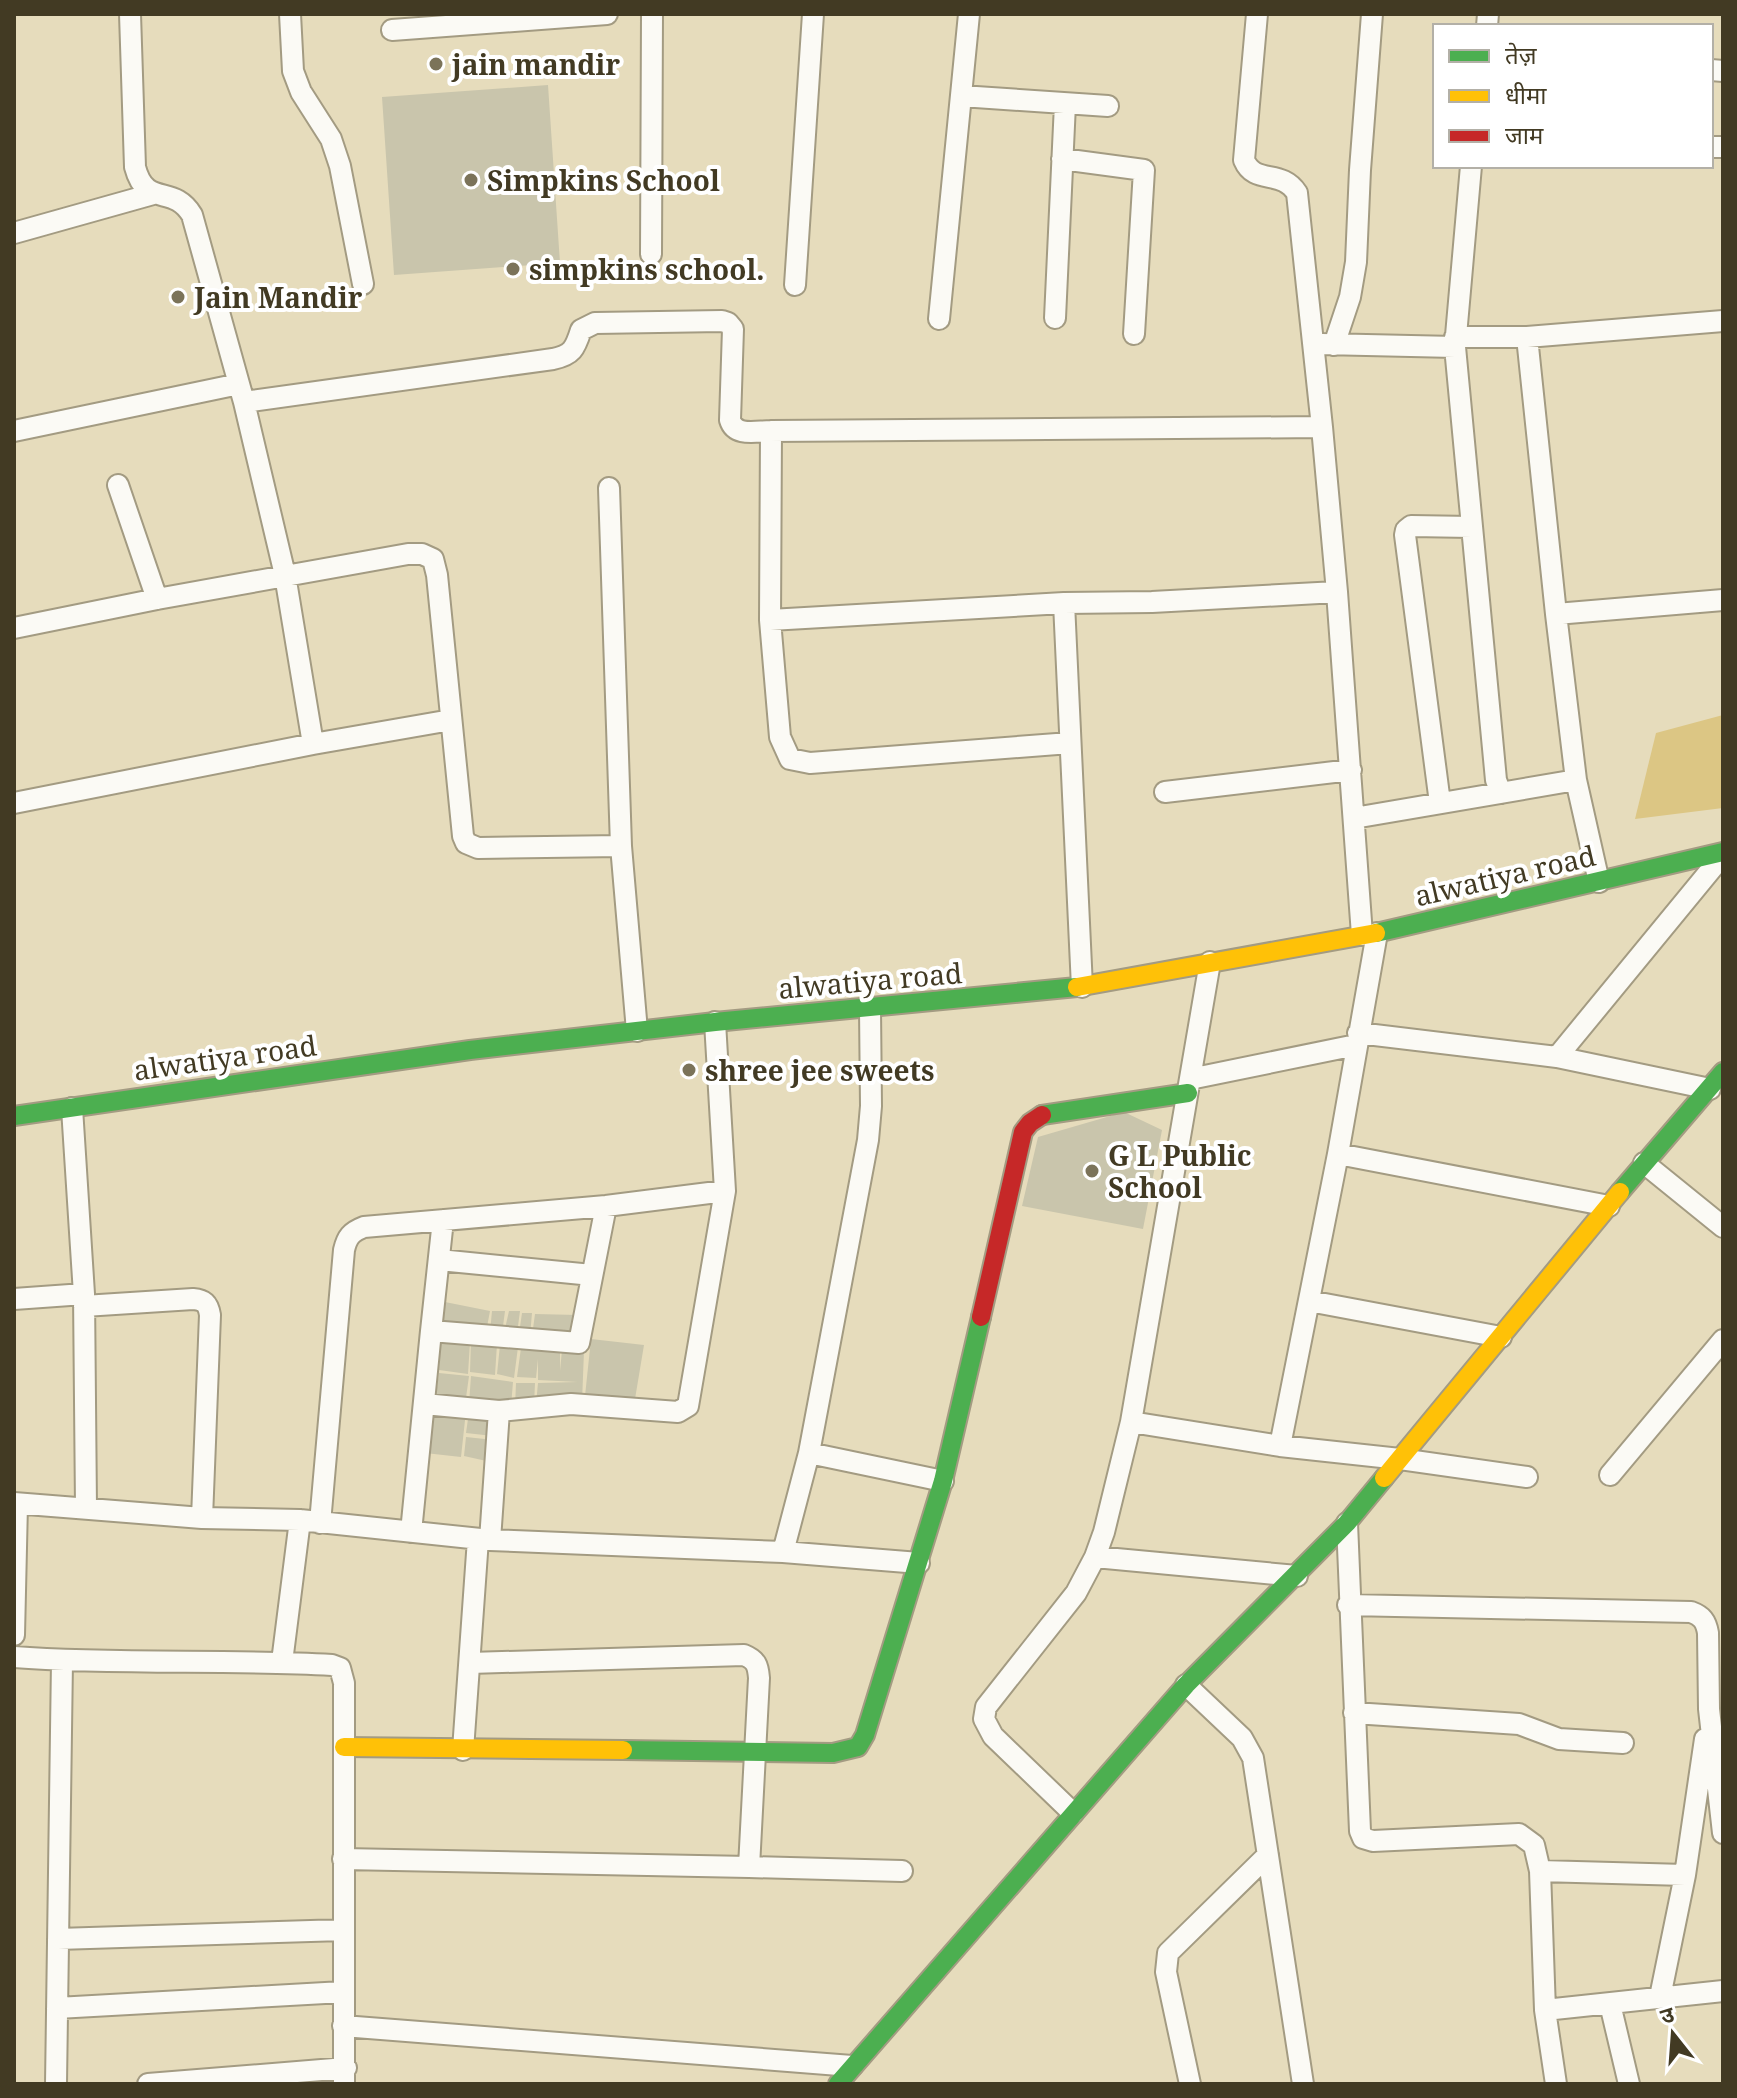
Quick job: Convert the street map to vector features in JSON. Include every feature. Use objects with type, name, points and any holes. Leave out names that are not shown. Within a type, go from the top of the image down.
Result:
[{"type":"street","points":[[130,14],[135,167],[143,186],[153,194]]},
{"type":"street","points":[[290,14],[293,71],[301,92],[331,139],[340,166],[363,284]]},
{"type":"street","points":[[392,30],[607,14]]},
{"type":"street","points":[[651,254],[652,14]]},
{"type":"street","points":[[795,285],[813,14]]},
{"type":"street","points":[[939,319],[969,14]]},
{"type":"street","points":[[1257,14],[1244,160],[1248,170],[1291,183],[1297,193],[1324,344],[1322,427],[1354,818],[1370,934],[1338,1154],[1280,1446]]},
{"type":"street","points":[[1324,344],[1350,297],[1356,262],[1372,14]]},
{"type":"street","points":[[961,96],[1108,106]]},
{"type":"street","points":[[1055,318],[1065,104]]},
{"type":"street","points":[[1062,159],[1144,170],[1134,334]]},
{"type":"street","points":[[1471,168],[1455,342],[1496,780],[1501,793]]},
{"type":"street","points":[[14,233],[153,194],[178,198],[192,215],[242,393],[285,575],[313,744]]},
{"type":"street","points":[[14,431],[242,393],[553,359],[568,356],[581,330],[595,323],[722,321],[733,329],[730,420],[732,427],[738,431],[1322,427]]},
{"type":"street","points":[[1324,344],[1455,342],[1723,321]]},
{"type":"street","points":[[1527,337],[1576,780],[1599,882]]},
{"type":"street","points":[[771,431],[770,620],[780,737],[790,759],[810,763],[1070,743]]},
{"type":"street","points":[[118,485],[157,599]]},
{"type":"street","points":[[609,488],[621,846],[637,1031]]},
{"type":"street","points":[[1440,803],[1405,535],[1411,526],[1472,527]]},
{"type":"street","points":[[14,628],[285,575],[422,554],[433,559],[437,575],[461,825],[466,843],[478,848],[621,846]]},
{"type":"street","points":[[770,620],[1064,603],[1152,602],[1337,592]]},
{"type":"street","points":[[1556,614],[1723,600]]},
{"type":"street","points":[[1064,603],[1082,987]]},
{"type":"street","points":[[14,803],[451,720]]},
{"type":"street","points":[[1165,792],[1351,770]]},
{"type":"street","points":[[1354,818],[1576,780]]},
{"type":"street","points":[[1557,1057],[1723,853]]},
{"type":"street","name":"alwatiya road","points":[[14,1116],[470,1050],[715,1022],[1082,987],[1370,934],[1723,853]]},
{"type":"street","points":[[1073,1813],[993,1736],[984,1719],[986,1707],[1076,1593],[1104,1532],[1131,1422],[1210,962]]},
{"type":"street","points":[[783,1552],[809,1453],[868,1140],[871,1106],[870,1009]]},
{"type":"street","points":[[424,1404],[499,1411],[571,1404],[678,1412],[688,1406],[725,1191],[715,1022]]},
{"type":"street","points":[[344,1747],[833,1753],[858,1747],[865,1735],[943,1481],[1023,1132],[1044,1114],[1189,1086],[1357,1039],[1557,1057],[1717,1080]]},
{"type":"street","points":[[838,2084],[1224,1643],[1297,1576],[1347,1523],[1644,1163],[1717,1080]]},
{"type":"street","points":[[72,1108],[84,1300],[86,1508]]},
{"type":"street","points":[[1338,1154],[1609,1206]]},
{"type":"street","points":[[1644,1163],[1723,1227]]},
{"type":"street","points":[[282,1662],[310,1522],[347,1238],[364,1227],[606,1206],[725,1191]]},
{"type":"street","points":[[431,1331],[579,1343],[606,1206]]},
{"type":"street","points":[[411,1532],[443,1220]]},
{"type":"street","points":[[439,1260],[592,1275]]},
{"type":"street","points":[[14,1299],[193,1299],[203,1300],[208,1305],[202,1518]]},
{"type":"street","points":[[1309,1301],[1501,1337]]},
{"type":"street","points":[[1610,1475],[1723,1340]]},
{"type":"street","points":[[463,1750],[499,1411]]},
{"type":"street","points":[[1131,1422],[1280,1446],[1527,1477]]},
{"type":"street","points":[[809,1453],[943,1481]]},
{"type":"street","points":[[14,1635],[16,1504],[202,1518],[310,1522],[484,1540],[783,1552],[919,1563]]},
{"type":"street","points":[[1347,1523],[1359,1822],[1363,1838],[1373,1841],[1519,1834],[1534,1845],[1540,1871],[1545,2010],[1556,2084]]},
{"type":"street","points":[[1095,1557],[1297,1576]]},
{"type":"street","points":[[1348,1605],[1691,1612],[1700,1615],[1706,1623],[1716,1709],[1723,1833]]},
{"type":"street","points":[[470,1663],[744,1655],[753,1659],[758,1667],[749,1867]]},
{"type":"street","points":[[14,1657],[62,1661],[282,1662],[340,1668],[344,1683],[345,2076],[148,2084]]},
{"type":"street","points":[[56,2084],[62,1661]]},
{"type":"street","points":[[1186,1685],[1249,1748],[1303,2084]]},
{"type":"street","points":[[1660,1997],[1716,1709]]},
{"type":"street","points":[[1354,1713],[1510,1723],[1527,1726],[1559,1739],[1623,1743]]},
{"type":"street","points":[[1190,2084],[1166,1972],[1168,1953],[1268,1855]]},
{"type":"street","points":[[343,1859],[902,1871]]},
{"type":"street","points":[[1540,1871],[1685,1875]]},
{"type":"street","points":[[58,1939],[343,1930]]},
{"type":"street","points":[[1545,2010],[1723,1991]]},
{"type":"street","points":[[57,2008],[343,1992]]},
{"type":"street","points":[[1610,2004],[1629,2084]]},
{"type":"street","points":[[343,2026],[852,2066]]},
{"type":"shaded area","points":[[1723,715],[1723,808],[1635,819],[1656,733]]},
{"type":"building","name":"Simpkins School","points":[[548,85],[560,263],[394,275],[382,97]]},
{"type":"building","name":"G L Public School","points":[[1124,1112],[1162,1130],[1143,1229],[1022,1206],[1038,1137]]},
{"type":"building","points":[[445,1302],[490,1311],[486,1332],[441,1330]]},
{"type":"building","points":[[492,1311],[505,1311],[502,1334],[490,1332]]},
{"type":"building","points":[[509,1311],[520,1311],[517,1334],[504,1333]]},
{"type":"building","points":[[522,1313],[532,1313],[530,1336],[519,1334]]},
{"type":"building","points":[[535,1314],[578,1315],[576,1340],[532,1336]]},
{"type":"building","points":[[441,1339],[470,1342],[468,1374],[439,1370]]},
{"type":"building","points":[[591,1339],[644,1345],[634,1405],[585,1396]]},
{"type":"building","points":[[471,1341],[497,1344],[495,1375],[470,1372]]},
{"type":"building","points":[[500,1345],[518,1347],[514,1378],[497,1374]]},
{"type":"building","points":[[521,1348],[560,1349],[560,1371],[562,1350],[584,1351],[582,1402],[536,1404],[538,1383],[578,1382],[538,1380],[538,1359],[536,1378],[517,1377]]},
{"type":"building","points":[[439,1373],[469,1376],[465,1405],[435,1402]]},
{"type":"building","points":[[471,1376],[513,1382],[511,1406],[469,1404]]},
{"type":"building","points":[[516,1383],[535,1383],[534,1405],[515,1407]]},
{"type":"building","points":[[430,1409],[466,1411],[461,1457],[425,1453]]},
{"type":"building","points":[[469,1412],[495,1414],[493,1436],[466,1433]]},
{"type":"building","points":[[466,1437],[494,1440],[491,1462],[464,1456]]},
{"type":"traffic: fast","points":[[1376,933],[1723,852]]},
{"type":"traffic: fast","points":[[14,1116],[470,1050],[715,1022],[1077,987]]},
{"type":"traffic: fast","points":[[1620,1192],[1723,1072]]},
{"type":"traffic: fast","points":[[1042,1115],[1188,1093]]},
{"type":"traffic: fast","points":[[623,1750],[833,1753],[858,1747],[865,1735],[943,1481],[981,1317]]},
{"type":"traffic: fast","points":[[838,2084],[1186,1685],[1347,1523],[1384,1478]]},
{"type":"traffic: slow","points":[[1077,987],[1376,933]]},
{"type":"traffic: slow","points":[[1384,1478],[1620,1192]]},
{"type":"traffic: slow","points":[[344,1747],[623,1750]]},
{"type":"traffic: jam","points":[[981,1317],[1023,1132],[1042,1115]]},
{"type":"place","name":"jain mandir","points":[[436,64]]},
{"type":"place","name":"Simpkins School","points":[[471,180]]},
{"type":"place","name":"simpkins school.","points":[[513,269]]},
{"type":"place","name":"Jain Mandir","points":[[178,297]]},
{"type":"place","name":"shree jee sweets","points":[[689,1070]]},
{"type":"place","name":"G L Public School","points":[[1092,1171]]}]
